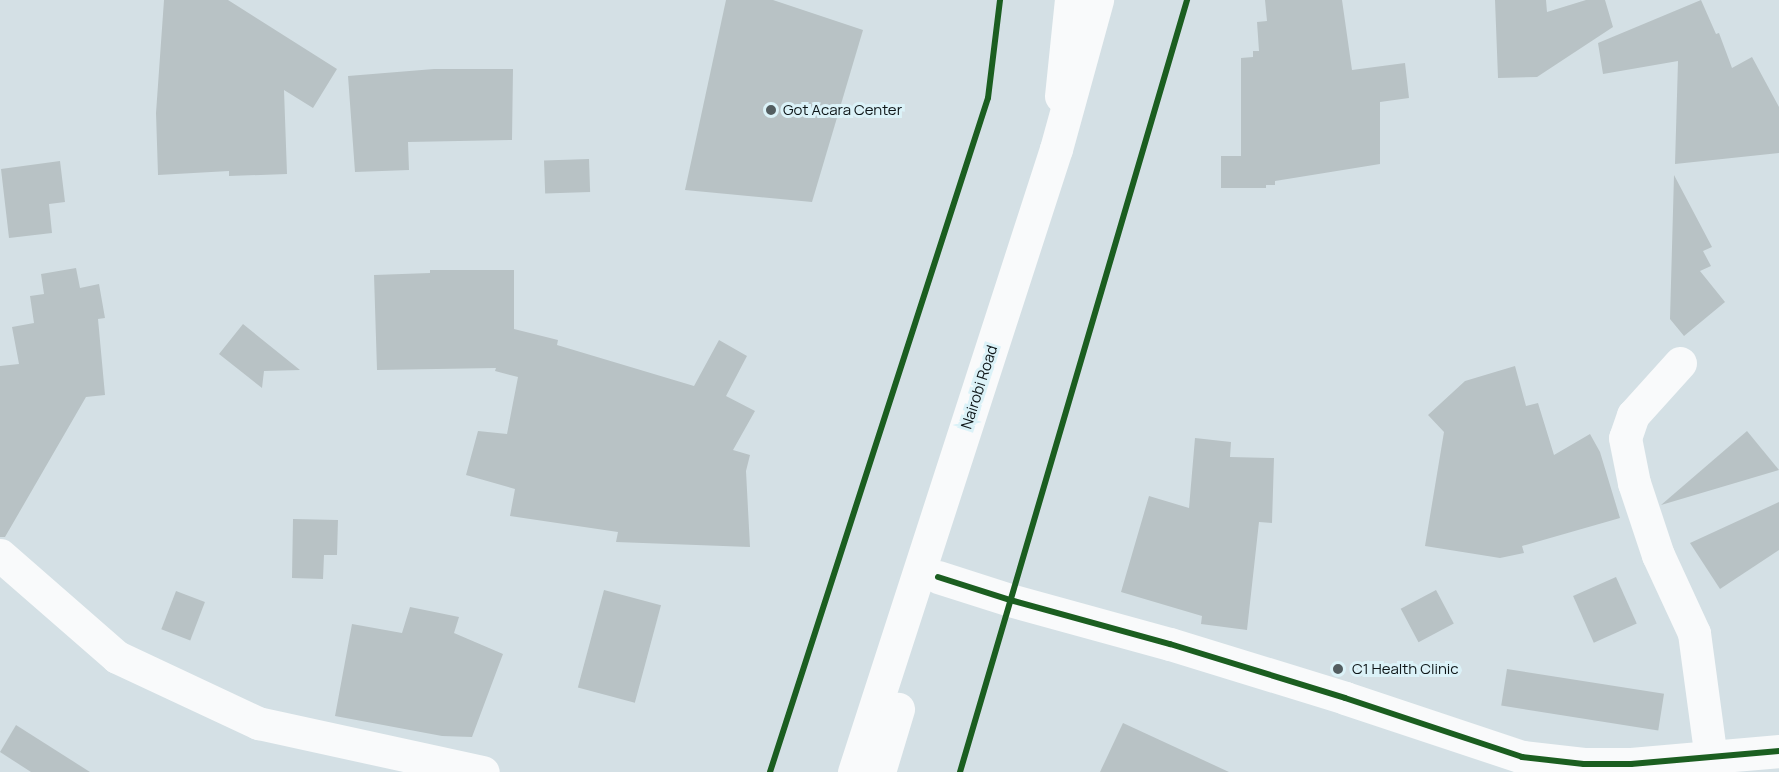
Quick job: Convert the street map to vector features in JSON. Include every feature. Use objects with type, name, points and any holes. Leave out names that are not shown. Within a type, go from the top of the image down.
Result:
[{"type":"main road","points":[[1056,149],[1071,0]]},
{"type":"main road","name":"Nairobi Road","points":[[855,772],[1056,149],[1097,0]]},
{"type":"main road","name":"Nairobi Road","points":[[879,772],[938,577],[1121,0]]},
{"type":"main road","points":[[1680,363],[1633,416],[1625,438],[1634,483],[1658,555],[1695,633],[1711,758]]},
{"type":"main road","points":[[0,555],[117,657],[258,723],[483,772]]},
{"type":"main road","points":[[938,577],[1010,600],[1170,644],[1345,698],[1522,757],[1584,764],[1670,763],[1779,751]]},
{"type":"building","points":[[164,0],[228,0],[337,69],[313,108],[284,90],[287,174],[229,176],[229,171],[158,175],[156,113]]},
{"type":"building","name":"Got Acara Center","points":[[726,0],[773,0],[863,30],[812,202],[685,190]]},
{"type":"building","points":[[1265,0],[1342,0],[1352,70],[1405,63],[1409,98],[1380,102],[1380,164],[1275,181],[1275,185],[1266,185],[1266,188],[1221,188],[1221,156],[1241,156],[1241,58],[1253,57],[1253,51],[1259,51],[1257,22],[1267,21]]},
{"type":"building","points":[[1495,0],[1546,0],[1547,12],[1586,0],[1605,0],[1613,27],[1537,77],[1498,78]]},
{"type":"building","points":[[1701,0],[1716,34],[1719,33],[1732,68],[1752,57],[1779,107],[1779,153],[1675,164],[1678,61],[1603,74],[1598,43]]},
{"type":"building","points":[[434,69],[513,69],[512,140],[408,142],[409,170],[355,172],[348,76]]},
{"type":"building","points":[[589,159],[590,192],[545,194],[544,161]]},
{"type":"building","points":[[60,161],[65,202],[49,204],[52,233],[9,238],[1,169]]},
{"type":"building","points":[[1674,175],[1712,247],[1703,251],[1711,266],[1700,271],[1725,302],[1684,336],[1670,319]]},
{"type":"building","points":[[76,268],[80,288],[99,284],[105,318],[98,319],[105,395],[86,397],[5,537],[0,537],[0,366],[19,364],[12,327],[34,323],[30,296],[44,294],[41,274]]},
{"type":"building","points":[[430,270],[514,270],[514,329],[558,340],[557,345],[694,386],[719,340],[747,356],[726,396],[755,411],[733,450],[750,455],[746,471],[750,547],[616,542],[618,532],[510,516],[515,489],[466,475],[478,431],[507,434],[518,377],[495,371],[496,368],[377,370],[374,275],[430,273]]},
{"type":"building","points":[[243,324],[300,370],[264,371],[262,388],[219,354]]},
{"type":"building","points":[[1515,366],[1526,406],[1538,403],[1554,455],[1590,434],[1600,452],[1620,518],[1522,546],[1524,553],[1500,558],[1425,546],[1444,432],[1428,415],[1465,381]]},
{"type":"building","points":[[1747,431],[1779,470],[1661,505]]},
{"type":"building","points":[[1195,438],[1231,442],[1230,457],[1274,458],[1272,523],[1259,522],[1247,630],[1201,624],[1202,616],[1121,592],[1149,496],[1189,508]]},
{"type":"building","points":[[1779,502],[1779,550],[1720,589],[1690,543]]},
{"type":"building","points":[[293,519],[338,520],[337,555],[324,555],[323,579],[292,578]]},
{"type":"building","points":[[1616,577],[1637,624],[1594,643],[1573,596]]},
{"type":"building","points":[[604,590],[661,605],[635,703],[578,688]]},
{"type":"building","points":[[1436,590],[1454,624],[1419,642],[1401,609]]},
{"type":"building","points":[[176,591],[205,602],[190,640],[161,629]]},
{"type":"building","points":[[410,607],[459,617],[454,633],[503,654],[472,737],[442,736],[335,716],[352,624],[402,633]]},
{"type":"building","points":[[1507,669],[1664,694],[1658,730],[1501,706]]},
{"type":"building","points":[[1123,723],[1229,772],[1100,772]]},
{"type":"building","points":[[16,725],[90,772],[31,772],[0,752]]},
{"type":"cycle path","points":[[770,772],[988,98],[1000,0]]},
{"type":"cycle path","points":[[960,772],[1187,0]]},
{"type":"cycle path","points":[[938,577],[1010,600],[1170,644],[1345,698],[1522,757],[1584,764],[1631,764],[1779,751]]},
{"type":"place","name":"Got Acara Center","points":[[771,110]]},
{"type":"place","name":"C1 Health Clinic","points":[[1338,669]]}]
